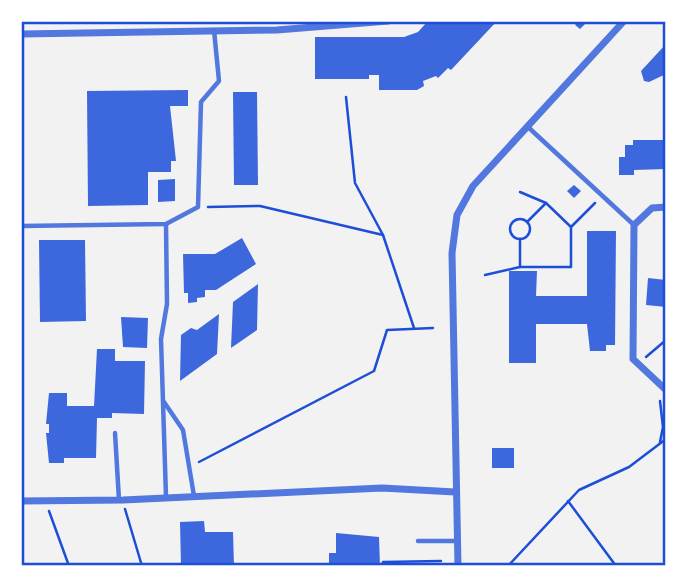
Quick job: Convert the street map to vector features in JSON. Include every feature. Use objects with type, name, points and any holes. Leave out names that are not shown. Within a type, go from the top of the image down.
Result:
[{"type":"street","points":[[21,34],[277,30],[388,21]]},
{"type":"street","points":[[458,566],[455,492],[454,232],[457,215],[473,186],[624,21]]},
{"type":"street","points":[[663,387],[634,359],[634,225],[652,208],[666,207]]},
{"type":"street","points":[[21,501],[121,500],[382,488],[455,492]]},
{"type":"lane","points":[[21,226],[166,224],[198,207],[201,102],[219,81],[214,30]]},
{"type":"lane","points":[[527,126],[634,225]]},
{"type":"lane","points":[[166,224],[167,304],[161,339],[166,497]]},
{"type":"lane","points":[[163,400],[183,430],[194,496]]},
{"type":"lane","points":[[115,433],[121,500]]},
{"type":"lane","points":[[418,541],[457,541]]},
{"type":"path","points":[[346,97],[355,183],[383,235],[414,328]]},
{"type":"path","points":[[485,275],[520,267],[571,267],[571,227],[546,202],[520,192]]},
{"type":"path","points":[[571,227],[604,195]]},
{"type":"path","points":[[527,222],[546,202]]},
{"type":"path","points":[[198,207],[260,206],[383,235]]},
{"type":"path","points":[[520,239],[512,236],[510,227],[515,220],[527,222]]},
{"type":"path","points":[[520,267],[520,239],[530,230],[527,222]]},
{"type":"path","points":[[190,466],[373,371],[387,330],[433,328]]},
{"type":"path","points":[[639,364],[666,340]]},
{"type":"path","points":[[660,442],[663,427],[663,387]]},
{"type":"path","points":[[508,566],[522,548],[549,527],[568,501],[597,480],[629,467],[648,455],[666,439]]},
{"type":"path","points":[[121,500],[142,566]]},
{"type":"path","points":[[45,501],[69,566]]},
{"type":"path","points":[[568,501],[616,566]]},
{"type":"path","points":[[382,566],[383,562],[440,561]]},
{"type":"building","points":[[428,21],[497,21],[451,70],[448,68],[438,78],[436,76],[423,81],[424,86],[417,90],[379,90],[379,75],[369,75],[369,79],[315,79],[315,37],[404,37],[418,32]]},
{"type":"building","points":[[579,21],[588,21],[580,29],[575,25]]},
{"type":"building","points":[[666,44],[666,74],[649,82],[644,81],[641,71]]},
{"type":"building","points":[[188,90],[188,106],[170,106],[176,161],[171,161],[171,172],[148,172],[148,205],[88,206],[87,91]]},
{"type":"building","points":[[233,92],[257,92],[258,185],[234,185]]},
{"type":"building","points":[[633,140],[666,140],[666,169],[634,170],[634,175],[619,175],[619,157],[625,157],[625,145],[633,145]]},
{"type":"building","points":[[175,179],[175,201],[158,202],[158,180]]},
{"type":"building","points":[[574,185],[581,191],[574,198],[567,191]]},
{"type":"building","points":[[587,231],[616,231],[615,345],[606,345],[606,351],[590,351],[587,324],[536,324],[536,363],[509,363],[509,271],[537,271],[536,296],[587,296]]},
{"type":"building","points":[[242,238],[256,264],[216,290],[205,290],[205,297],[197,298],[197,302],[188,303],[188,293],[184,293],[183,254],[215,254]]},
{"type":"building","points":[[39,240],[85,240],[86,321],[40,322]]},
{"type":"building","points":[[648,278],[666,280],[666,307],[646,305]]},
{"type":"building","points":[[258,284],[257,330],[231,348],[233,302]]},
{"type":"building","points":[[219,314],[217,354],[180,381],[181,335],[191,328],[197,330]]},
{"type":"building","points":[[121,317],[148,318],[147,348],[123,347]]},
{"type":"building","points":[[97,349],[115,349],[115,361],[145,361],[144,414],[112,413],[112,418],[97,418],[96,458],[64,458],[64,463],[49,463],[46,433],[49,433],[49,424],[46,424],[49,393],[67,393],[67,406],[94,406]]},
{"type":"building","points":[[492,448],[514,448],[514,468],[492,468]]},
{"type":"building","points":[[204,521],[205,532],[233,532],[234,566],[181,566],[180,522]]},
{"type":"building","points":[[336,533],[379,537],[380,566],[329,566],[329,553],[336,553]]}]
